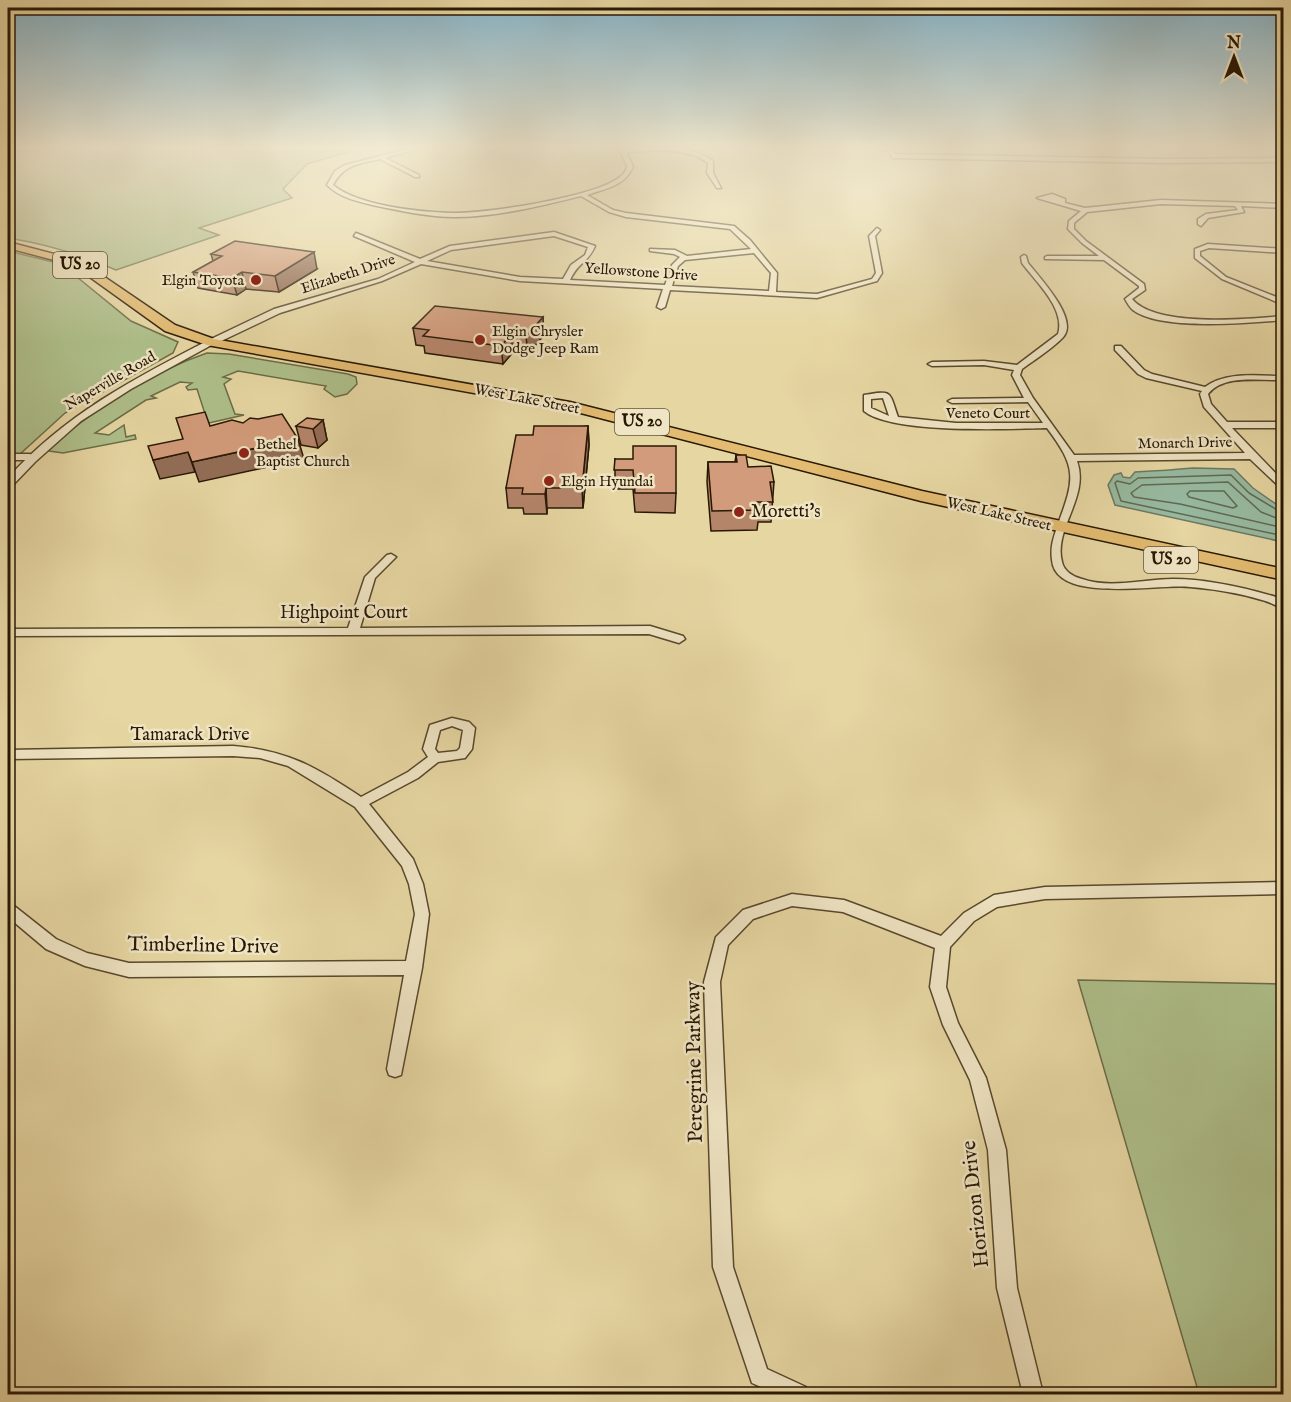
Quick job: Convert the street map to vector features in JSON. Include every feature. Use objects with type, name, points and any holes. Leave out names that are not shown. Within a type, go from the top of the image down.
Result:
[{"type":"highway","name":"West Lake Street","points":[[8,245],[43,252],[76,263],[170,328],[212,342],[570,406],[921,496],[1061,528],[1082,529],[1284,574]]},
{"type":"highway","name":"West Lake Street","points":[[1061,528],[1078,539],[1284,586]]},
{"type":"street","points":[[433,211],[454,215],[490,211]]},
{"type":"street","points":[[613,211],[626,215],[732,227],[741,232],[753,251],[774,273],[772,294]]},
{"type":"street","points":[[1083,211],[1071,222],[1071,229],[1076,236],[1131,275],[1143,289],[1128,299],[1130,305],[1138,312],[1158,318],[1198,320],[1284,318]]},
{"type":"street","points":[[1201,224],[1201,219],[1206,216],[1239,211]]},
{"type":"street","name":"Yellowstone Drive","points":[[356,235],[422,262],[520,279],[817,296],[875,280],[879,273],[872,236],[877,230]]},
{"type":"street","name":"Elizabeth Drive","points":[[212,342],[277,311],[380,280],[450,248],[554,234],[592,246],[588,256],[573,266],[566,281]]},
{"type":"street","points":[[1284,250],[1208,246],[1197,250],[1197,257],[1224,278],[1284,303]]},
{"type":"street","points":[[652,250],[675,252],[686,258]]},
{"type":"street","points":[[662,307],[675,265],[686,258],[753,251]]},
{"type":"street","points":[[1024,257],[1064,318],[1065,325],[1061,336],[1019,368],[1016,375],[1018,382],[1047,425],[1073,458],[1077,474],[1054,556],[1058,569],[1074,582],[1101,586],[1172,582],[1215,586],[1284,605]]},
{"type":"street","points":[[1047,258],[1106,258]]},
{"type":"street","name":"Naperville Road","points":[[8,484],[30,458],[68,423],[106,398],[212,342]]},
{"type":"street","points":[[1119,348],[1141,372],[1149,376],[1206,390],[1225,381],[1284,378]]},
{"type":"street","points":[[932,364],[984,363],[1019,368]]},
{"type":"street","points":[[1206,390],[1204,398],[1207,405],[1252,456]]},
{"type":"street","points":[[952,401],[1030,400]]},
{"type":"street","name":"Veneto Court","points":[[894,418],[956,428],[1047,425]]},
{"type":"street","points":[[1225,425],[1284,425]]},
{"type":"street","name":"Monarch Drive","points":[[1073,458],[1252,456],[1284,488]]},
{"type":"street","points":[[8,458],[30,458]]},
{"type":"street","points":[[353,631],[370,577],[391,557]]},
{"type":"street","name":"Highpoint Court","points":[[8,633],[650,630],[679,639]]},
{"type":"street","name":"Tamarack Drive","points":[[8,754],[233,751],[260,753],[292,762],[360,803],[408,863],[416,884],[422,915],[394,1069]]},
{"type":"street","points":[[360,803],[413,775],[435,758]]},
{"type":"street","points":[[943,944],[969,917],[994,901],[1045,893],[1284,888]]},
{"type":"street","name":"Peregrine Parkway","points":[[799,1395],[759,1376],[723,1267],[712,982],[721,942],[747,914],[792,900],[844,906],[943,944]]},
{"type":"street","name":"Timberline Drive","points":[[8,909],[51,944],[85,959],[129,970],[414,968]]},
{"type":"street","name":"Horizon Drive","points":[[943,944],[938,987],[951,1025],[978,1078],[997,1150],[1007,1288],[1034,1395]]},
{"type":"shaded area","points":[[8,211],[250,211],[199,228],[219,235],[116,270],[63,250],[8,238]]},
{"type":"shaded area","points":[[8,251],[61,264],[131,321],[178,342],[173,353],[65,413],[8,465]]},
{"type":"shaded area","points":[[207,353],[229,354],[348,374],[356,377],[357,384],[347,394],[335,397],[324,389],[326,386],[238,371],[223,377],[231,379],[224,384],[235,414],[244,415],[200,425],[207,420],[197,389],[188,390],[186,387],[192,383],[180,382],[151,396],[156,398],[146,400],[95,433],[109,435],[124,425],[126,437],[135,435],[136,439],[63,453],[49,451],[48,448],[123,393],[185,361]]},
{"type":"shaded area","points":[[1078,980],[1283,984],[1283,1394],[1199,1394]]},
{"type":"water","points":[[1193,468],[1234,469],[1253,488],[1283,509],[1283,542],[1115,505],[1108,485],[1114,475],[1121,473],[1123,477],[1130,478],[1135,472]]},
{"type":"building","points":[[235,241],[314,252],[275,276],[242,272],[232,278],[193,272],[222,256],[211,254]]},
{"type":"building","points":[[435,306],[543,317],[526,336],[511,334],[501,346],[423,336],[429,330],[413,328]]},
{"type":"building","points":[[205,412],[210,426],[232,420],[243,423],[250,418],[258,419],[282,414],[298,439],[192,462],[188,452],[153,460],[148,446],[183,439],[176,418]]},
{"type":"building","points":[[307,418],[323,420],[313,429],[296,426]]},
{"type":"building","name":"Elgin Hyundai","points":[[534,426],[588,426],[582,488],[546,488],[545,494],[522,494],[523,488],[506,488],[516,435],[533,435]]},
{"type":"building","points":[[633,446],[676,446],[676,493],[635,493],[633,470],[614,470],[615,459],[633,459]]},
{"type":"building","points":[[736,455],[746,455],[748,467],[771,466],[774,482],[770,482],[773,502],[757,502],[759,510],[712,511],[708,462],[737,462]]},
{"type":"place","name":"Elgin Toyota","points":[[256,280]]},
{"type":"place","name":"Elgin Chrysler Dodge Jeep Ram","points":[[480,340]]},
{"type":"place","name":"Bethel Baptist Church","points":[[244,453]]},
{"type":"place","name":"Elgin Hyundai","points":[[549,481]]},
{"type":"place","name":"Moretti's","points":[[739,512]]}]
